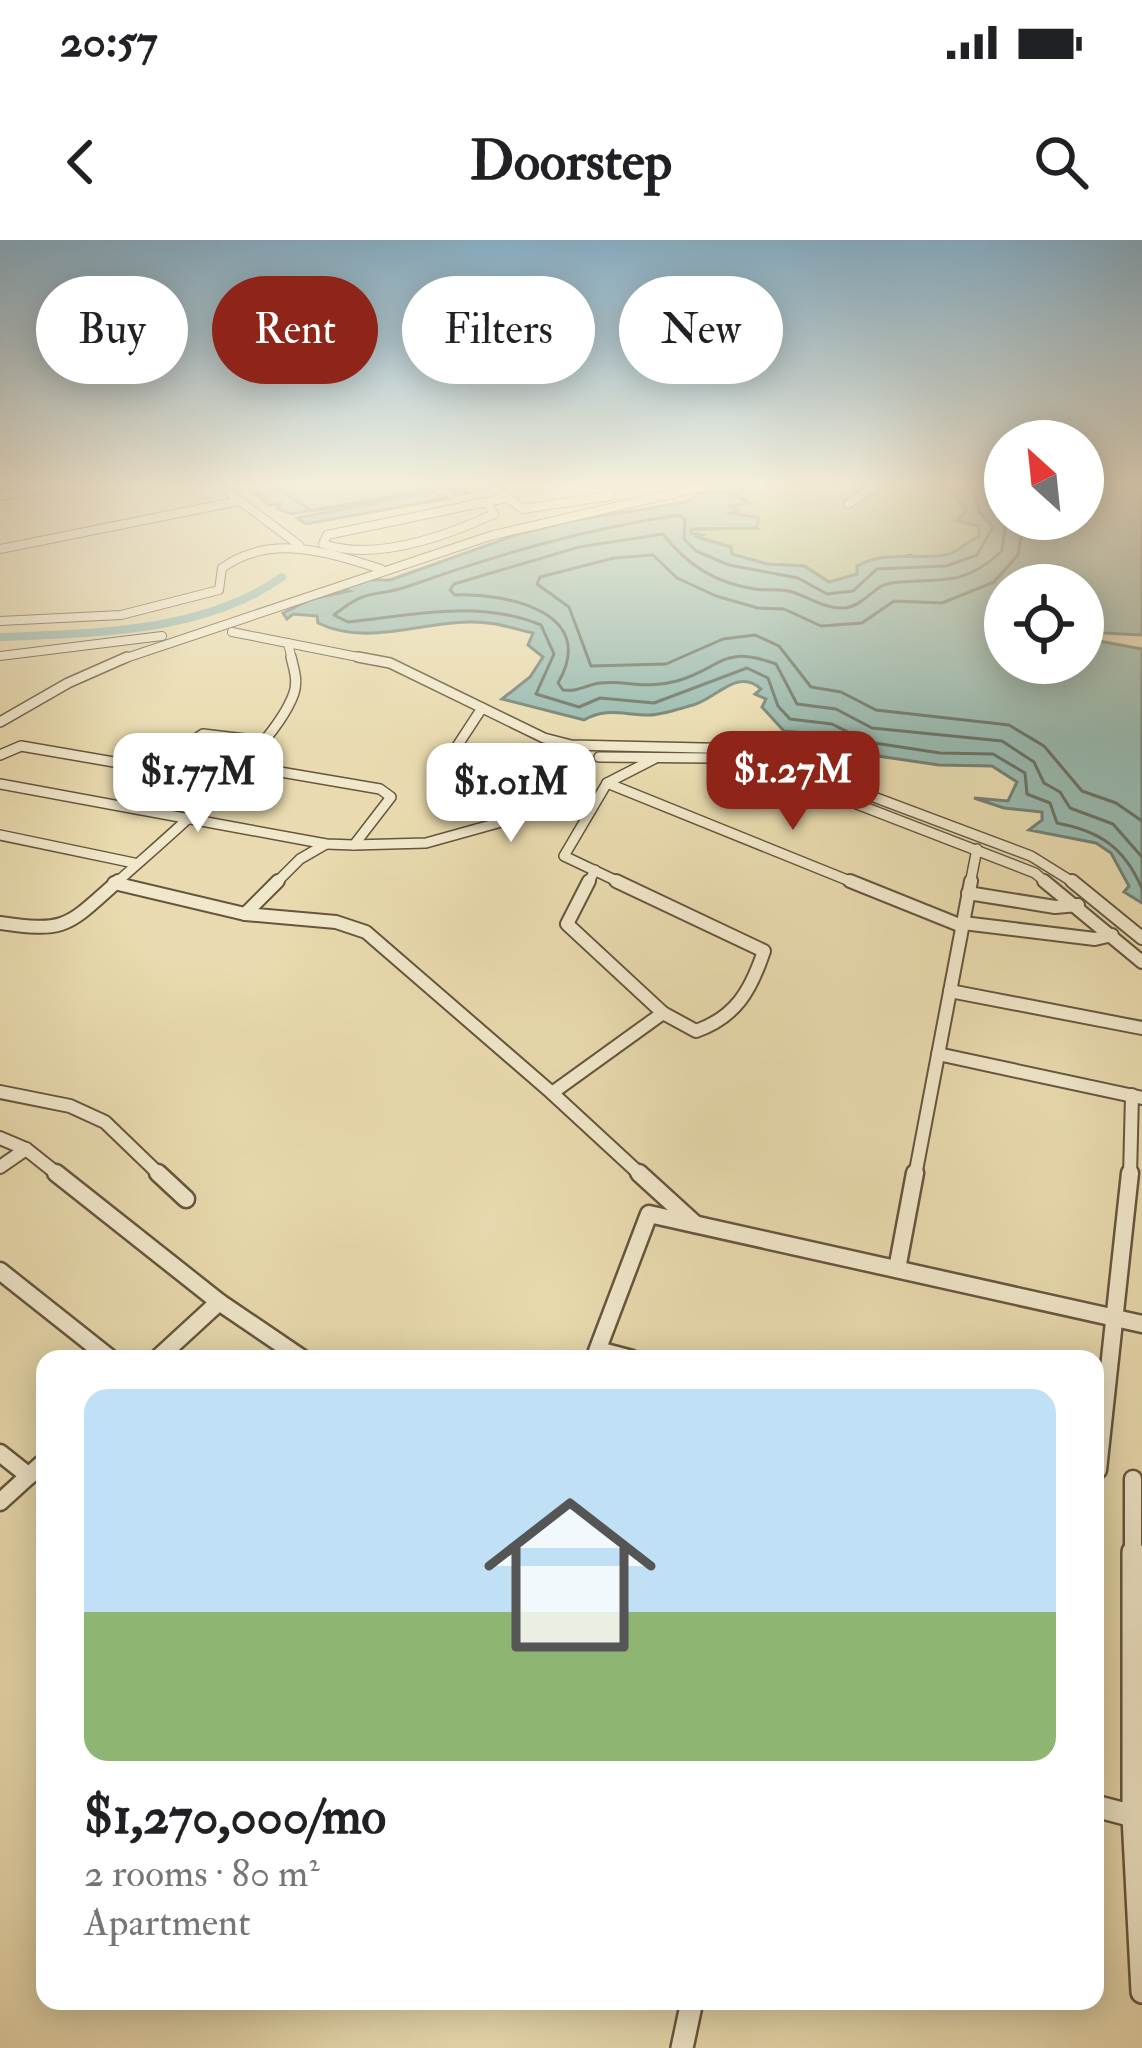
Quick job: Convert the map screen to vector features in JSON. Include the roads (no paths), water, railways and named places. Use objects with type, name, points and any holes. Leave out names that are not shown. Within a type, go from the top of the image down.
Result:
[{"type":"street","points":[[0,621],[159,609],[218,590],[222,570]]},
{"type":"street","points":[[228,627],[378,570]]},
{"type":"street","points":[[0,656],[253,625],[277,605]]},
{"type":"street","points":[[253,625],[267,640]]},
{"type":"street","points":[[228,627],[267,640],[390,663],[589,755],[738,760],[1035,873],[1142,962]]},
{"type":"street","points":[[0,705],[3,720],[52,690],[176,634]]},
{"type":"street","points":[[0,923],[46,930],[65,926],[224,781],[261,741],[296,691],[288,644]]},
{"type":"street","points":[[0,784],[326,844],[426,843],[505,821],[507,814],[448,760],[482,708]]},
{"type":"street","points":[[261,741],[202,734],[176,754],[387,793],[391,797],[354,845]]},
{"type":"street","points":[[544,738],[592,749],[754,751],[1031,856],[1060,871],[1142,938]]},
{"type":"street","points":[[0,755],[21,746],[224,781]]},
{"type":"street","points":[[596,870],[567,924],[663,1012],[696,1031],[722,1021],[751,992],[762,948],[596,870],[567,859],[564,853],[607,783],[654,759]]},
{"type":"street","points":[[607,783],[963,924],[1095,940],[1112,935]]},
{"type":"street","points":[[0,835],[134,863]]},
{"type":"street","points":[[245,914],[300,859],[326,844]]},
{"type":"street","points":[[897,1269],[977,849]]},
{"type":"street","points":[[114,883],[245,914],[347,924],[366,932],[695,1224]]},
{"type":"street","points":[[968,893],[1055,907],[1078,905]]},
{"type":"street","points":[[950,992],[1142,1028]]},
{"type":"street","points":[[552,1093],[663,1012]]},
{"type":"street","points":[[938,1054],[1137,1096],[1137,1149],[1104,1402]]},
{"type":"street","points":[[0,1092],[70,1106],[105,1122],[186,1198]]},
{"type":"street","points":[[0,1138],[26,1149],[219,1302],[290,1350]]},
{"type":"street","points":[[0,1167],[26,1149]]},
{"type":"street","points":[[598,1350],[649,1214],[1142,1324]]},
{"type":"street","points":[[0,1270],[100,1350]]},
{"type":"street","points":[[167,1350],[219,1302]]},
{"type":"street","points":[[0,1454],[29,1476]]},
{"type":"street","points":[[0,1502],[36,1469]]},
{"type":"street","points":[[1104,1471],[1137,1480],[1142,1992]]},
{"type":"street","points":[[1104,1808],[1137,1817]]},
{"type":"street","points":[[682,2048],[690,2010]]},
{"type":"water","points":[[417,570],[811,570],[829,582],[857,570],[984,570],[984,684],[1104,684],[1104,642],[1142,649],[1142,903],[1124,892],[1129,886],[1111,853],[1096,843],[1029,830],[1042,820],[1042,812],[1004,808],[974,798],[1008,801],[1017,782],[992,766],[939,765],[864,754],[828,735],[784,731],[762,707],[766,699],[755,694],[761,689],[752,683],[735,683],[702,702],[665,713],[608,713],[584,720],[502,699],[530,677],[543,657],[528,645],[533,633],[477,622],[354,633],[318,623],[317,616],[293,614],[287,619],[283,613],[312,599],[349,591],[336,587],[390,580]]},
{"type":"water","points":[[1104,570],[1142,570],[1142,635],[1104,633]]},
{"type":"waterway","points":[[0,637],[110,631],[183,620],[251,595],[282,577]]}]
